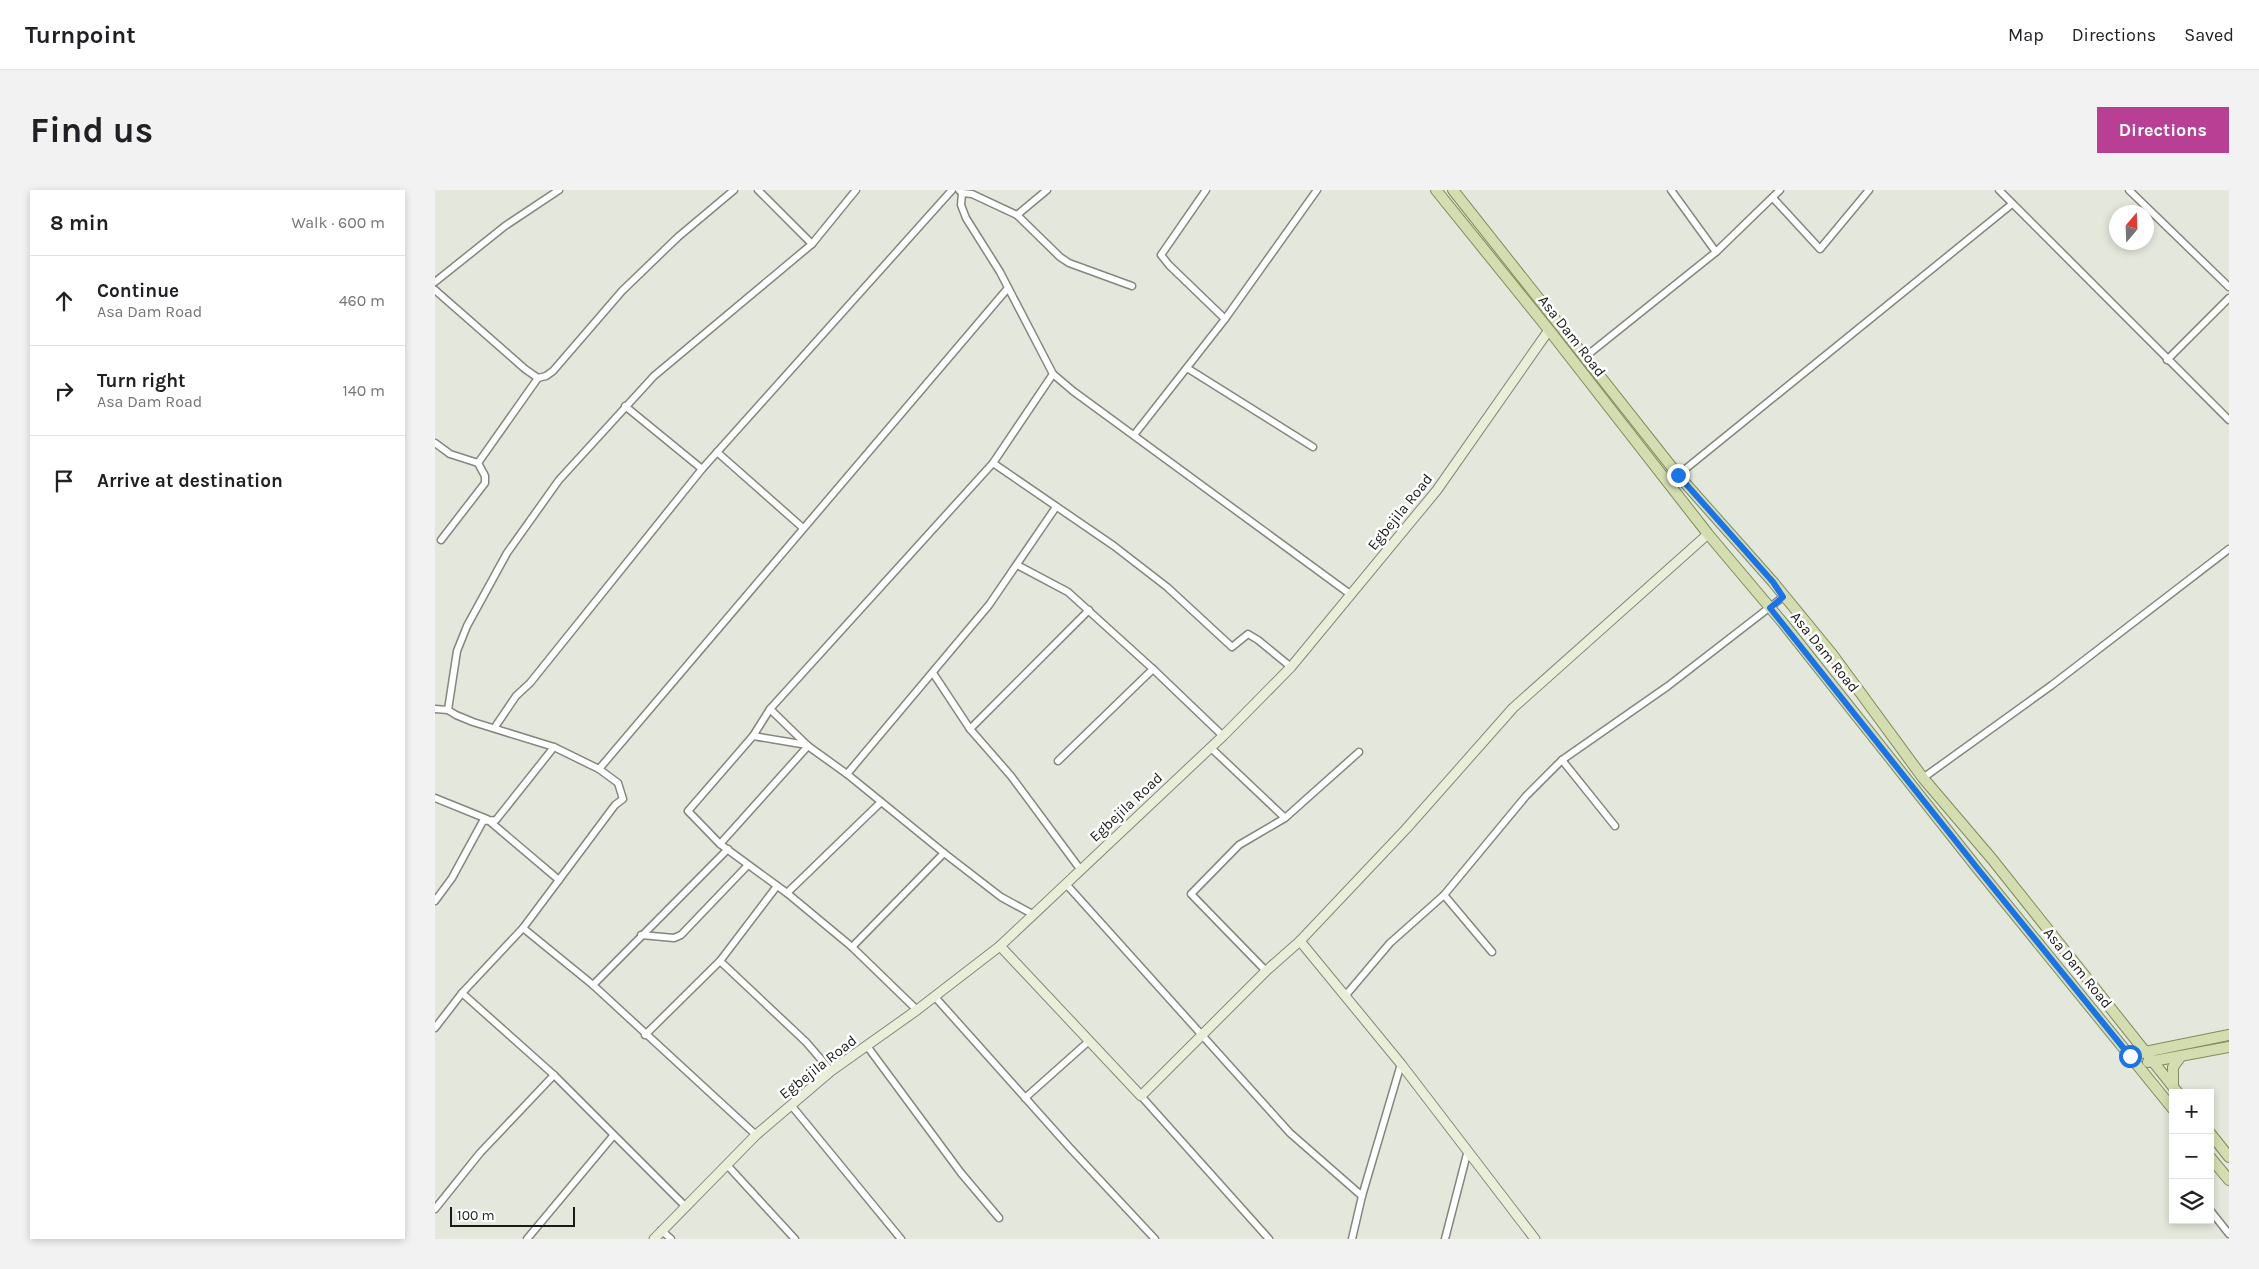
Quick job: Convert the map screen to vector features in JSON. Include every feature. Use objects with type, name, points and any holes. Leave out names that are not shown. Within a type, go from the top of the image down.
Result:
[{"type":"main road","name":"Asa Dam Road","points":[[1436,190],[1549,330],[1708,534],[1770,608],[1978,869],[2169,1104]]},
{"type":"main road","name":"Asa Dam Road","points":[[1453,190],[1678,475],[1832,654],[1923,778],[1992,859],[2175,1089]]},
{"type":"main road","points":[[2131,1033],[2148,1042],[2166,1047]]},
{"type":"main road","points":[[2130,1056],[2229,1035]]},
{"type":"main road","points":[[2138,1065],[2229,1047]]},
{"type":"main road","points":[[2176,1089],[2173,1067],[2181,1056]]},
{"type":"main road","points":[[2211,1134],[2229,1157]]},
{"type":"main road","points":[[2214,1162],[2229,1180]]},
{"type":"street","points":[[435,282],[505,226],[559,190]]},
{"type":"street","points":[[478,463],[538,378],[546,376],[553,371],[622,291],[678,236],[734,190]]},
{"type":"street","points":[[758,190],[812,244]]},
{"type":"street","points":[[448,710],[457,651],[463,634],[507,553],[559,480],[654,376],[812,244],[856,190]]},
{"type":"street","points":[[495,727],[516,696],[531,683],[702,469],[952,190]]},
{"type":"street","points":[[1017,215],[1047,190]]},
{"type":"street","points":[[1206,190],[1161,255],[1225,319]]},
{"type":"street","points":[[1134,435],[1225,319],[1317,190]]},
{"type":"street","points":[[1671,190],[1716,252]]},
{"type":"street","points":[[1585,357],[1716,252],[1780,190]]},
{"type":"street","points":[[1773,198],[1821,249],[1869,190]]},
{"type":"street","points":[[1999,190],[2229,420]]},
{"type":"street","points":[[2129,190],[2229,287]]},
{"type":"street","points":[[1132,286],[1069,263],[1060,257],[1017,215],[972,194],[961,191],[961,206],[966,218],[1000,272],[1053,374],[1073,391],[1350,594]]},
{"type":"street","points":[[1678,475],[2012,204]]},
{"type":"street","points":[[599,769],[1008,288]]},
{"type":"street","points":[[435,290],[525,369],[538,378]]},
{"type":"street","points":[[2167,360],[2229,298]]},
{"type":"street","name":"Egbejila Road","points":[[654,1239],[756,1135],[831,1071],[917,1010],[1000,946],[1223,736],[1291,667],[1437,490],[1549,330]]},
{"type":"street","points":[[1187,368],[1313,447]]},
{"type":"street","points":[[917,1010],[852,947],[787,893],[720,844],[688,811],[753,736],[770,709],[993,463],[1053,374]]},
{"type":"street","points":[[625,406],[702,469]]},
{"type":"street","points":[[435,443],[450,454],[478,463],[485,476],[485,483],[441,540]]},
{"type":"street","points":[[717,452],[803,528]]},
{"type":"street","points":[[993,463],[1114,546],[1167,587],[1232,646],[1249,634],[1291,667]]},
{"type":"street","points":[[847,774],[989,606],[1056,507]]},
{"type":"street","points":[[1141,1096],[1202,1033],[1300,941],[1406,829],[1513,708],[1708,534]]},
{"type":"street","points":[[1923,778],[2052,685],[2229,549]]},
{"type":"street","points":[[1017,565],[1068,592],[1223,736]]},
{"type":"street","points":[[1346,995],[1390,943],[1445,895],[1526,796],[1562,760],[1668,686],[1783,597]]},
{"type":"street","points":[[970,729],[1089,610]]},
{"type":"street","points":[[1058,761],[1153,669]]},
{"type":"street","points":[[933,673],[970,729],[1011,776],[1080,869]]},
{"type":"street","points":[[435,709],[448,710],[456,715],[554,747],[599,769],[618,783],[623,799],[615,804],[523,928],[462,992],[435,1028]]},
{"type":"street","points":[[770,709],[808,746],[847,774],[944,853],[1001,897],[1034,915]]},
{"type":"street","points":[[753,736],[808,746]]},
{"type":"street","points":[[720,844],[808,746]]},
{"type":"street","points":[[435,798],[487,819],[496,820],[554,747]]},
{"type":"street","points":[[1210,747],[1285,818]]},
{"type":"street","points":[[1266,971],[1191,894],[1239,845],[1285,818],[1359,752]]},
{"type":"street","points":[[1562,760],[1615,826]]},
{"type":"street","points":[[787,893],[881,802]]},
{"type":"street","points":[[487,819],[559,880]]},
{"type":"street","points":[[435,901],[452,878],[477,828],[487,819]]},
{"type":"street","points":[[593,985],[728,849]]},
{"type":"street","points":[[852,947],[944,853]]},
{"type":"street","points":[[641,935],[674,938],[681,934],[748,865]]},
{"type":"street","points":[[1066,884],[1290,1133],[1362,1196]]},
{"type":"street","points":[[645,1035],[720,960],[777,886]]},
{"type":"street","points":[[1445,895],[1492,952]]},
{"type":"street","points":[[523,928],[593,985],[645,1035],[756,1135]]},
{"type":"street","points":[[1300,941],[1401,1064],[1535,1239]]},
{"type":"street","points":[[1000,946],[1141,1096],[1269,1239]]},
{"type":"street","points":[[720,960],[806,1042],[831,1071]]},
{"type":"street","points":[[462,992],[554,1075],[685,1206]]},
{"type":"street","points":[[935,996],[1025,1098],[1155,1239]]},
{"type":"street","points":[[1025,1098],[1089,1040]]},
{"type":"street","points":[[867,1046],[961,1173],[999,1218]]},
{"type":"street","points":[[1352,1239],[1362,1196],[1401,1064]]},
{"type":"street","points":[[435,1209],[481,1153],[554,1075]]},
{"type":"street","points":[[791,1105],[901,1239]]},
{"type":"street","points":[[527,1239],[613,1136]]},
{"type":"street","points":[[1445,1239],[1468,1150]]},
{"type":"street","points":[[727,1165],[795,1239]]},
{"type":"street","points":[[2214,1215],[2229,1234]]},
{"type":"street","points":[[661,1230],[671,1239]]},
{"type":"route","points":[[1678,475],[1773,582],[1783,597],[1770,608],[2130,1056]]}]
